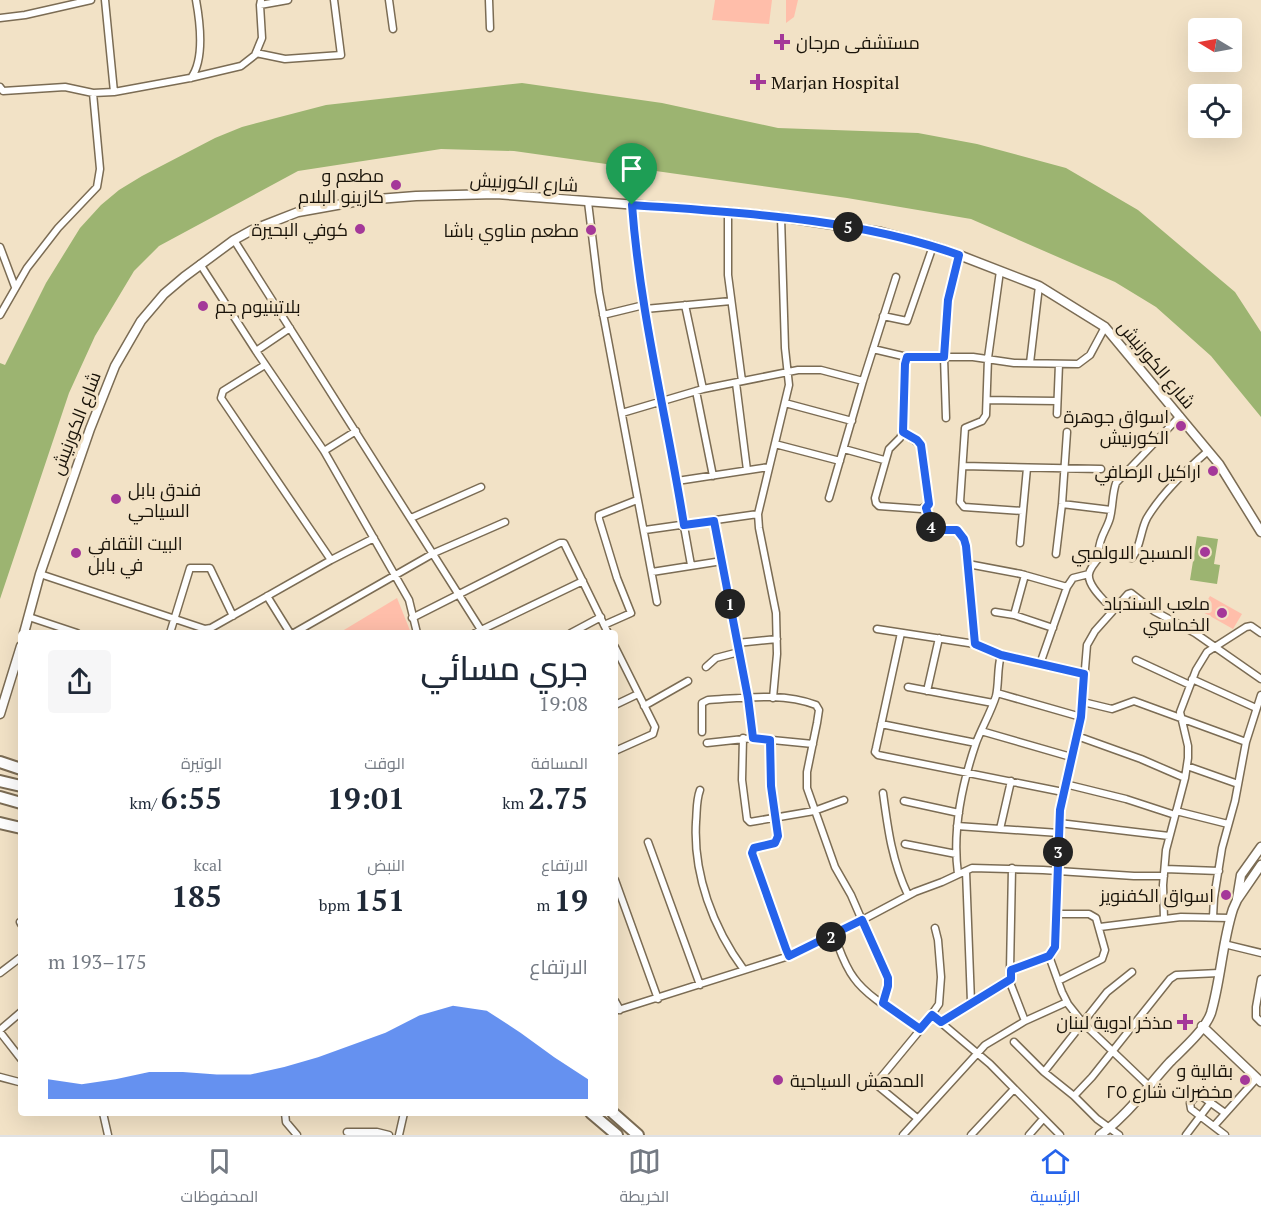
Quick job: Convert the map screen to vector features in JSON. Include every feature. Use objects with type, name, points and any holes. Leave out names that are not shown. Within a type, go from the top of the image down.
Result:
[{"type":"highway","points":[[0,762],[18,768]]},
{"type":"highway","points":[[0,781],[18,785]]},
{"type":"highway","points":[[0,797],[18,802]]},
{"type":"highway","points":[[0,823],[18,827]]},
{"type":"highway","points":[[595,1116],[617,1135]]},
{"type":"highway","points":[[616,1116],[638,1135]]},
{"type":"street","points":[[0,18],[60,3],[91,0]]},
{"type":"street","points":[[105,0],[114,92]]},
{"type":"street","points":[[190,78],[196,71],[199,54],[196,0]]},
{"type":"street","points":[[0,87],[3,91],[65,87],[93,93],[114,92],[242,66],[256,53],[262,38],[261,3],[288,0]]},
{"type":"street","points":[[256,53],[285,59],[341,55],[334,0]]},
{"type":"street","points":[[389,0],[393,29]]},
{"type":"street","points":[[489,0],[490,28]]},
{"type":"street","points":[[0,315],[27,268],[58,228],[96,187],[100,169],[93,93]]},
{"type":"street","name":"شارع الكورنيش","points":[[25,630],[40,574],[108,382],[123,350],[152,308],[177,282],[200,264],[234,240],[262,225],[323,206],[365,200],[496,194],[728,212],[881,232],[959,255],[1039,286],[1106,327],[1219,465],[1261,532]]},
{"type":"street","points":[[588,202],[603,315],[657,602]]},
{"type":"street","points":[[632,205],[634,235],[645,307],[691,565]]},
{"type":"street","points":[[728,212],[727,260],[730,301],[747,470]]},
{"type":"street","points":[[773,698],[777,639],[776,613],[758,514],[789,385],[785,348],[781,218]]},
{"type":"street","points":[[234,240],[434,553],[479,630]]},
{"type":"street","points":[[883,316],[907,321],[933,246]]},
{"type":"street","points":[[0,247],[15,287]]},
{"type":"street","points":[[946,418],[944,357],[948,300],[959,255]]},
{"type":"street","points":[[200,264],[324,451],[409,600],[416,630]]},
{"type":"street","points":[[1000,271],[988,358],[984,419],[965,428],[962,506],[1023,511]]},
{"type":"street","points":[[829,498],[896,277]]},
{"type":"street","points":[[1030,363],[1039,286]]},
{"type":"street","points":[[603,315],[645,307],[730,301]]},
{"type":"street","points":[[685,305],[713,476]]},
{"type":"street","points":[[873,349],[907,357],[988,358],[1030,363],[1078,364],[1090,355],[1106,327]]},
{"type":"street","points":[[256,351],[290,328]]},
{"type":"street","points":[[907,357],[903,432],[889,449],[884,460],[875,498],[876,503],[890,507],[926,508]]},
{"type":"street","points":[[1057,414],[1059,364]]},
{"type":"street","points":[[265,365],[223,391],[221,398],[331,560]]},
{"type":"street","points":[[622,412],[699,390],[788,372],[820,370],[863,381]]},
{"type":"street","points":[[987,400],[1057,400]]},
{"type":"street","points":[[785,403],[852,421]]},
{"type":"street","points":[[1180,416],[1116,483],[1110,517],[1099,550],[1102,553],[1132,558],[1136,553],[1146,520],[1172,487],[1208,451]]},
{"type":"street","points":[[324,451],[356,431]]},
{"type":"street","points":[[903,432],[921,445],[929,504],[926,508],[933,530],[957,530],[966,546],[975,644]]},
{"type":"street","points":[[1056,554],[1067,432]]},
{"type":"street","points":[[775,444],[840,461]]},
{"type":"street","points":[[844,449],[884,460]]},
{"type":"street","points":[[963,466],[1101,469]]},
{"type":"street","points":[[677,481],[769,467]]},
{"type":"street","points":[[1020,543],[1027,468]]},
{"type":"street","points":[[411,518],[481,487]]},
{"type":"street","points":[[604,625],[632,613],[606,546],[598,519],[599,515],[637,500]]},
{"type":"street","points":[[1062,504],[1111,510]]},
{"type":"street","points":[[645,531],[758,514]]},
{"type":"street","points":[[714,521],[748,698],[753,738]]},
{"type":"street","points":[[297,630],[434,553],[505,522]]},
{"type":"street","points":[[40,574],[205,629],[211,628],[374,538]]},
{"type":"street","points":[[412,618],[564,543],[606,630]]},
{"type":"street","points":[[1040,664],[1067,587],[1073,578],[1089,574],[1102,553]]},
{"type":"street","points":[[652,572],[722,561]]},
{"type":"street","points":[[968,564],[1025,575],[1067,587]]},
{"type":"street","points":[[171,630],[190,568],[210,568],[233,616]]},
{"type":"street","points":[[1089,574],[1092,585],[1113,610]]},
{"type":"street","points":[[1014,615],[1025,575]]},
{"type":"street","points":[[484,630],[583,581]]},
{"type":"street","points":[[1011,970],[1049,956],[1055,947],[1059,823],[1064,788],[1081,717],[1087,645],[1095,631],[1124,597],[1131,593],[1154,611],[1195,633],[1261,679]]},
{"type":"street","points":[[267,596],[290,630]]},
{"type":"street","points":[[996,612],[1014,615],[1053,628]]},
{"type":"street","points":[[28,617],[68,630]]},
{"type":"street","points":[[577,630],[601,617]]},
{"type":"street","points":[[1164,919],[1164,872],[1169,836],[1187,766],[1188,746],[1180,712],[1191,682],[1206,652],[1246,627],[1251,626],[1261,633]]},
{"type":"street","points":[[877,629],[975,644],[1001,655],[1084,674]]},
{"type":"street","points":[[901,633],[875,752],[878,755],[1011,781],[1126,799],[1175,813],[1228,824]]},
{"type":"street","points":[[927,691],[939,638]]},
{"type":"street","points":[[737,643],[777,639]]},
{"type":"street","points":[[706,667],[716,657],[739,652]]},
{"type":"street","points":[[958,874],[956,854],[959,813],[976,743],[997,693],[997,668],[1001,655]]},
{"type":"street","points":[[618,659],[655,727],[653,734],[618,750]]},
{"type":"street","points":[[1136,660],[1256,708]]},
{"type":"street","points":[[0,714],[18,662]]},
{"type":"street","points":[[644,706],[688,681]]},
{"type":"street","points":[[908,687],[993,703]]},
{"type":"street","points":[[997,693],[1081,717]]},
{"type":"street","points":[[618,704],[638,694]]},
{"type":"street","points":[[1213,917],[1228,824],[1246,742],[1261,696]]},
{"type":"street","points":[[702,732],[702,703],[708,700],[773,698],[816,705],[819,710],[806,777],[807,788],[835,867],[888,978],[883,1003]]},
{"type":"street","points":[[1083,702],[1112,709],[1134,701],[1246,742]]},
{"type":"street","points":[[881,724],[976,743]]},
{"type":"street","points":[[981,731],[1071,757]]},
{"type":"street","points":[[1077,736],[1185,778]]},
{"type":"street","points":[[743,738],[742,780],[747,819],[750,822],[814,811],[844,800]]},
{"type":"street","points":[[707,743],[753,738],[813,744]]},
{"type":"street","points":[[770,740],[771,786],[778,839],[775,843],[754,848],[752,853],[789,956]]},
{"type":"street","points":[[1187,766],[1238,784]]},
{"type":"street","points":[[1000,829],[1011,781]]},
{"type":"street","points":[[700,790],[696,807],[699,872],[725,939],[744,970]]},
{"type":"street","points":[[883,793],[890,847],[908,895]]},
{"type":"street","points":[[904,801],[959,813]]},
{"type":"street","points":[[1059,823],[1169,836]]},
{"type":"street","points":[[957,826],[1059,833]]},
{"type":"street","points":[[648,842],[700,985]]},
{"type":"street","points":[[905,844],[956,854]]},
{"type":"street","points":[[1100,1135],[1110,1128],[1150,1087],[1170,1062],[1188,1045],[1210,1016],[1241,875],[1261,847]]},
{"type":"street","points":[[1237,900],[1260,868],[1250,862]]},
{"type":"street","points":[[618,1010],[789,956],[834,935],[908,895],[972,868],[1012,868],[1134,876],[1164,872],[1219,871]]},
{"type":"street","points":[[1012,868],[1011,985],[1025,1021]]},
{"type":"street","points":[[966,871],[971,1002]]},
{"type":"street","points":[[618,888],[658,999]]},
{"type":"street","points":[[1056,914],[1089,914],[1096,918],[1105,950],[1102,959],[1058,981]]},
{"type":"street","points":[[1100,927],[1164,919],[1230,918]]},
{"type":"street","points":[[917,1118],[878,1086],[880,1077],[939,1004],[941,976],[935,928]]},
{"type":"street","points":[[834,935],[842,957],[854,979],[869,993],[920,1029]]},
{"type":"street","points":[[1224,944],[1261,953]]},
{"type":"street","points":[[1049,956],[1067,1002],[1083,1023],[1150,1087]]},
{"type":"street","points":[[0,974],[18,959]]},
{"type":"street","points":[[1044,1072],[1107,992],[1132,972]]},
{"type":"street","points":[[1074,1096],[1092,1077],[1170,979],[1176,975],[1219,973]]},
{"type":"street","points":[[941,1022],[1011,979]]},
{"type":"street","points":[[1261,979],[1256,1017],[1261,1022]]},
{"type":"street","points":[[903,1135],[985,1045],[1025,1021],[1067,1002]]},
{"type":"street","points":[[18,1015],[0,1031],[18,1055]]},
{"type":"street","points":[[932,1015],[978,1053],[1060,1135]]},
{"type":"street","points":[[1202,1026],[1259,1080],[1214,1126]]},
{"type":"street","points":[[1014,1042],[1097,1119],[1119,1135]]},
{"type":"street","points":[[0,1077],[18,1082]]},
{"type":"street","points":[[970,1135],[1014,1089]]},
{"type":"street","points":[[1225,1113],[1200,1095],[1194,1097],[1190,1106],[1225,1135]]},
{"type":"street","points":[[1186,1135],[1210,1102]]},
{"type":"street","points":[[104,1116],[108,1135]]},
{"type":"street","points":[[285,1116],[286,1122],[297,1135]]},
{"type":"street","points":[[399,1135],[403,1116]]},
{"type":"street","points":[[1029,1135],[1043,1119]]},
{"type":"street","points":[[346,1132],[377,1132],[389,1135]]},
{"type":"shaded area","points":[[715,0],[772,0],[769,24],[712,20]]},
{"type":"shaded area","points":[[786,0],[798,0],[794,17],[786,23]]},
{"type":"shaded area","points":[[522,83],[662,103],[778,128],[918,133],[977,144],[1066,168],[1138,210],[1235,292],[1261,332],[1261,417],[1211,356],[1156,307],[1115,282],[971,219],[847,198],[514,151],[441,149],[298,171],[159,246],[134,271],[95,336],[69,393],[0,599],[0,363],[5,365],[46,283],[80,228],[101,205],[119,190],[142,176],[215,138],[242,127],[326,105]]},
{"type":"shaded area","name":"المسبح الاولمبي","points":[[1197,536],[1218,539],[1214,564],[1220,565],[1217,584],[1190,580]]},
{"type":"shaded area","name":"ملعب السندباد الخماسي","points":[[1210,596],[1242,614],[1233,629],[1201,611]]},
{"type":"shaded area","points":[[397,598],[410,630],[344,630]]},
{"type":"place","name":"مستشفى مرجان","points":[[782,42]]},
{"type":"place","name":"Marjan Hospital","points":[[758,82]]},
{"type":"place","name":"مطعم و كازينو البلام","points":[[396,185]]},
{"type":"place","name":"كوفي البحيرة","points":[[360,229]]},
{"type":"place","name":"مطعم مناوي باشا","points":[[591,230]]},
{"type":"place","name":"بلاتينيوم جم","points":[[203,306]]},
{"type":"place","name":"اسواق جوهرة الكورنيش","points":[[1181,426]]},
{"type":"place","name":"اراكيل الرصافي","points":[[1213,471]]},
{"type":"place","name":"فندق بابل السياحي","points":[[116,499]]},
{"type":"place","name":"المسبح الاولمبي","points":[[1205,552]]},
{"type":"place","name":"البيت الثقافي في بابل","points":[[76,553]]},
{"type":"place","name":"ملعب السندباد الخماسي","points":[[1222,613]]},
{"type":"place","name":"اسواق الكفنويز","points":[[1226,895]]},
{"type":"place","name":"مذخر ادوية لبنان","points":[[1185,1022]]},
{"type":"place","name":"المدهش السياحية","points":[[778,1080]]},
{"type":"place","name":"بقالية و مخضرات شارع ٢٥","points":[[1245,1080]]},
{"type":"route","points":[[632,205],[728,212],[847,226],[881,232],[959,255],[948,300],[944,357],[907,357],[905,364],[903,432],[921,445],[929,504],[926,508],[931,526],[933,530],[957,530],[964,539],[969,569],[975,644],[1001,655],[1084,674],[1081,717],[1065,779],[1060,810],[1057,937],[1053,952],[1049,956],[1011,970],[1011,979],[941,1022],[932,1015],[920,1029],[883,1003],[888,978],[862,920],[789,956],[786,949],[752,853],[754,848],[775,843],[778,839],[771,786],[770,740],[753,738],[748,698],[714,521],[684,525],[644,305],[632,205]]}]
